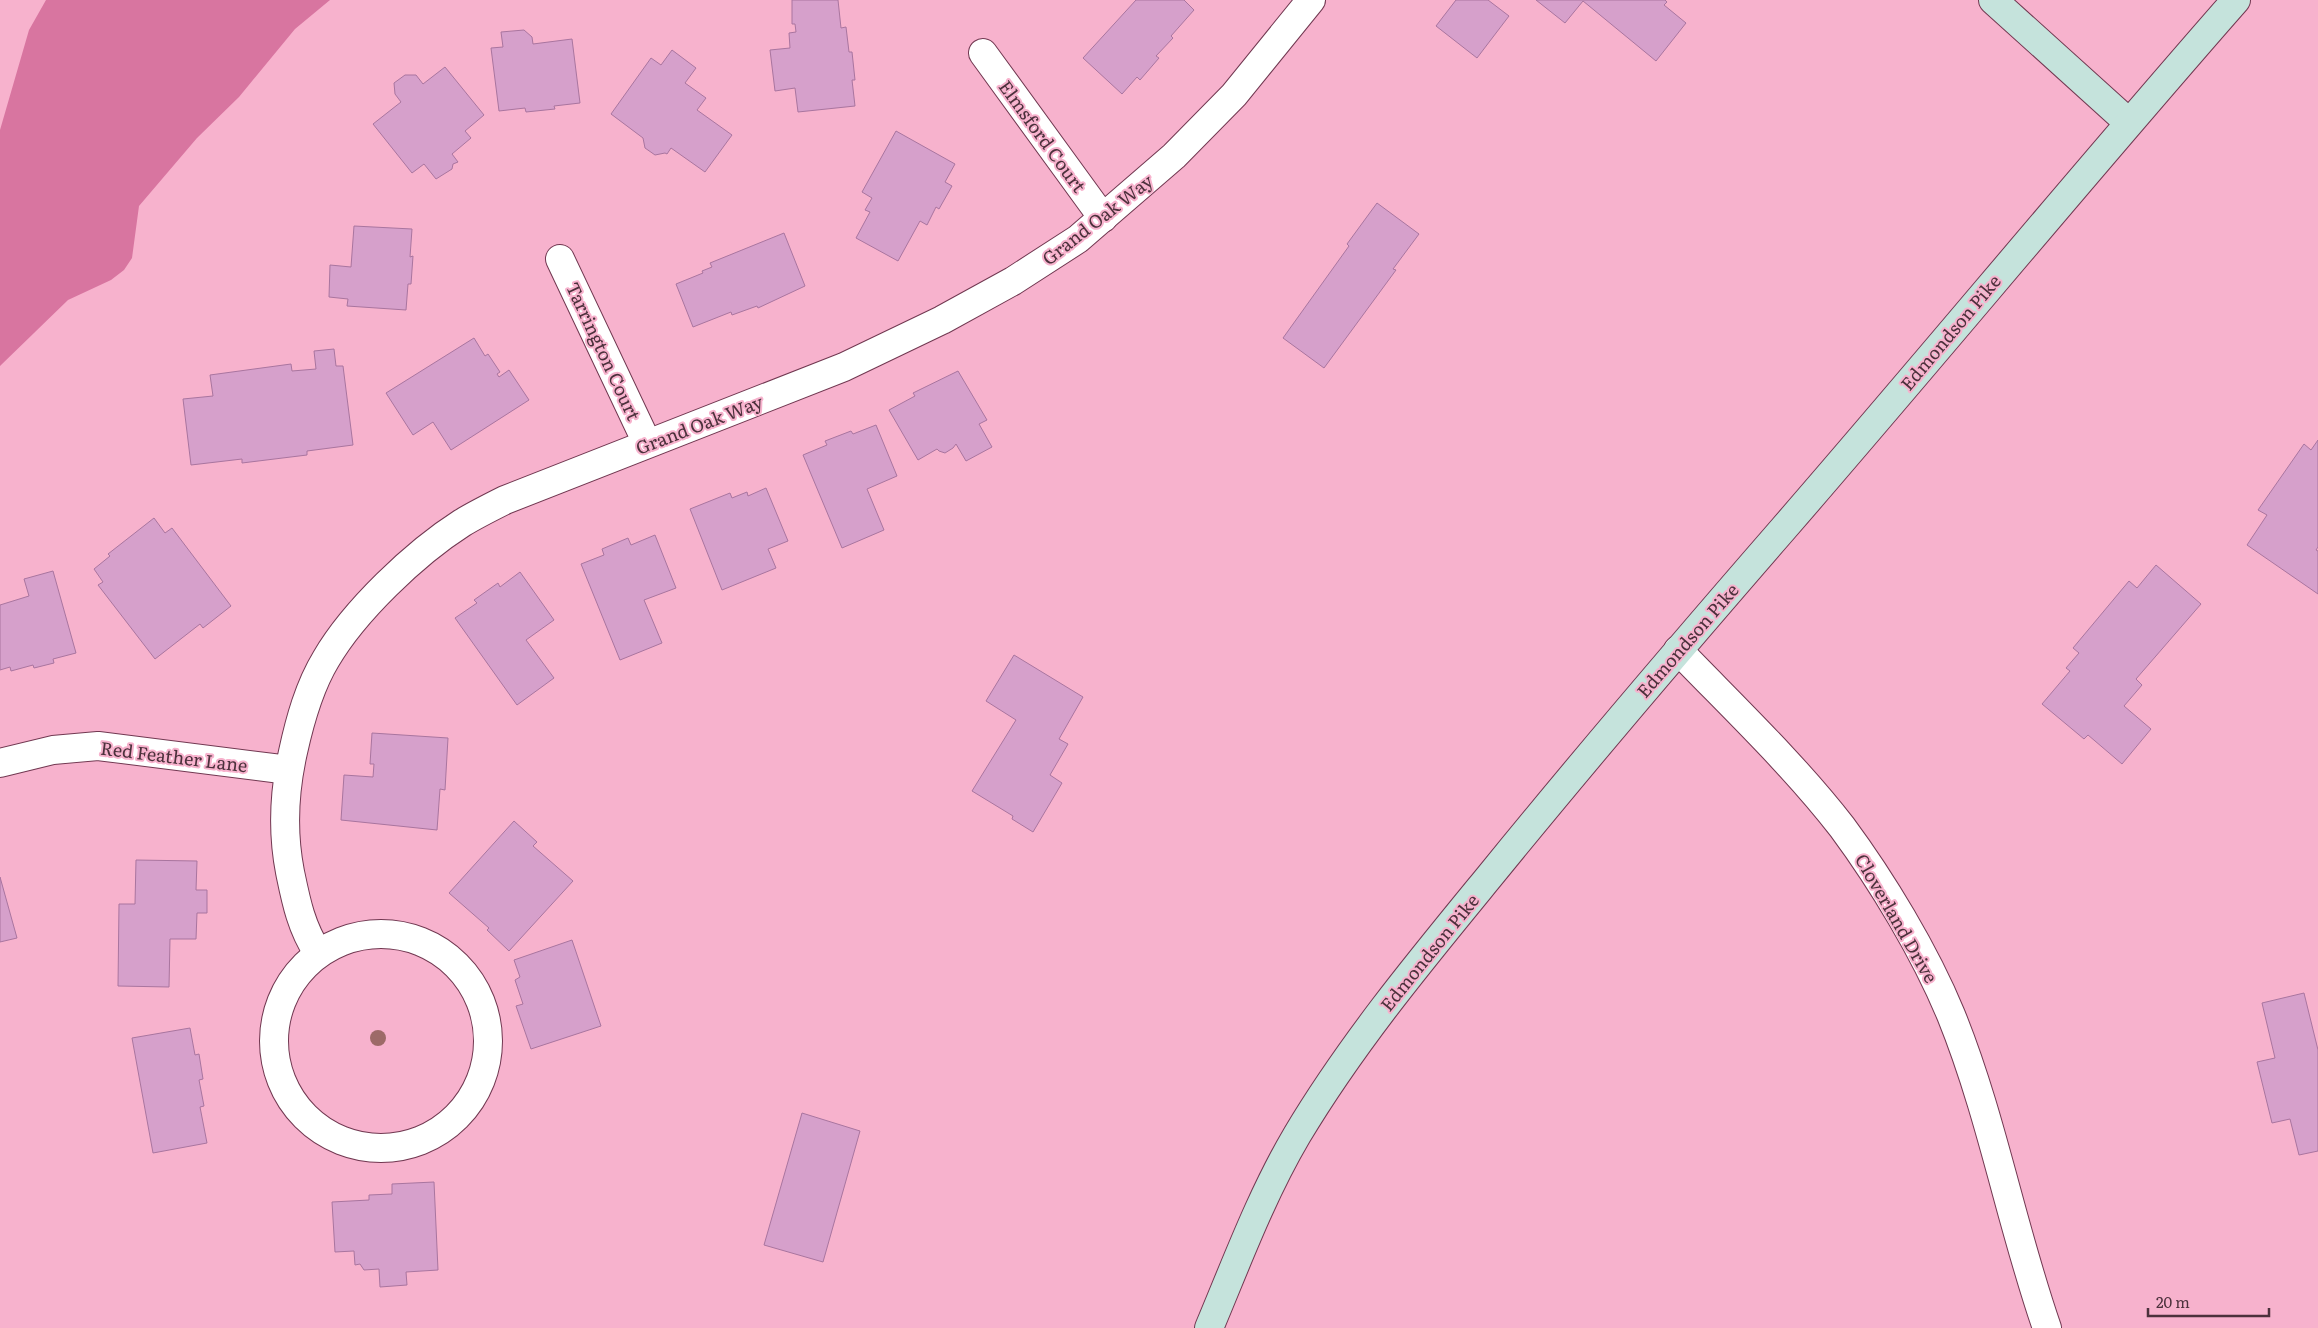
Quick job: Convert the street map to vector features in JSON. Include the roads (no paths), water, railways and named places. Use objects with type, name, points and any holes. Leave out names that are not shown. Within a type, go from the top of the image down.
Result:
[{"type":"main road","points":[[1993,0],[2128,122]]},
{"type":"main road","name":"Edmondson Pike","points":[[1209,1328],[1270,1186],[1295,1138],[1333,1077],[1388,1002],[1471,898],[1678,650],[2128,122],[2236,0]]},
{"type":"street","name":"Grand Oak Way","points":[[318,953],[307,936],[300,916],[287,858],[284,827],[289,770],[298,728],[325,660],[360,613],[406,568],[458,526],[505,500],[844,367],[942,320],[1047,260],[1104,218],[1174,156],[1217,114],[1311,0]]},
{"type":"street","name":"Elmsford Court","points":[[983,53],[1104,218]]},
{"type":"street","name":"Tarrington Court","points":[[560,259],[647,443]]},
{"type":"street","name":"Cloverland Drive","points":[[1678,650],[1794,772],[1841,826],[1923,954],[1968,1060],[2047,1328]]},
{"type":"street","name":"Red Feather Lane","points":[[0,763],[53,750],[98,746],[289,770]]},
{"type":"street","points":[[384,933],[410,937],[429,945],[463,972],[480,1000],[485,1015],[488,1050],[478,1087],[466,1107],[450,1124],[418,1142],[393,1148],[374,1148],[355,1145],[325,1132],[306,1117],[293,1102],[282,1081],[277,1066],[274,1053],[275,1025],[278,1010],[290,984],[305,965],[318,953],[337,942],[358,936],[384,933]]}]
